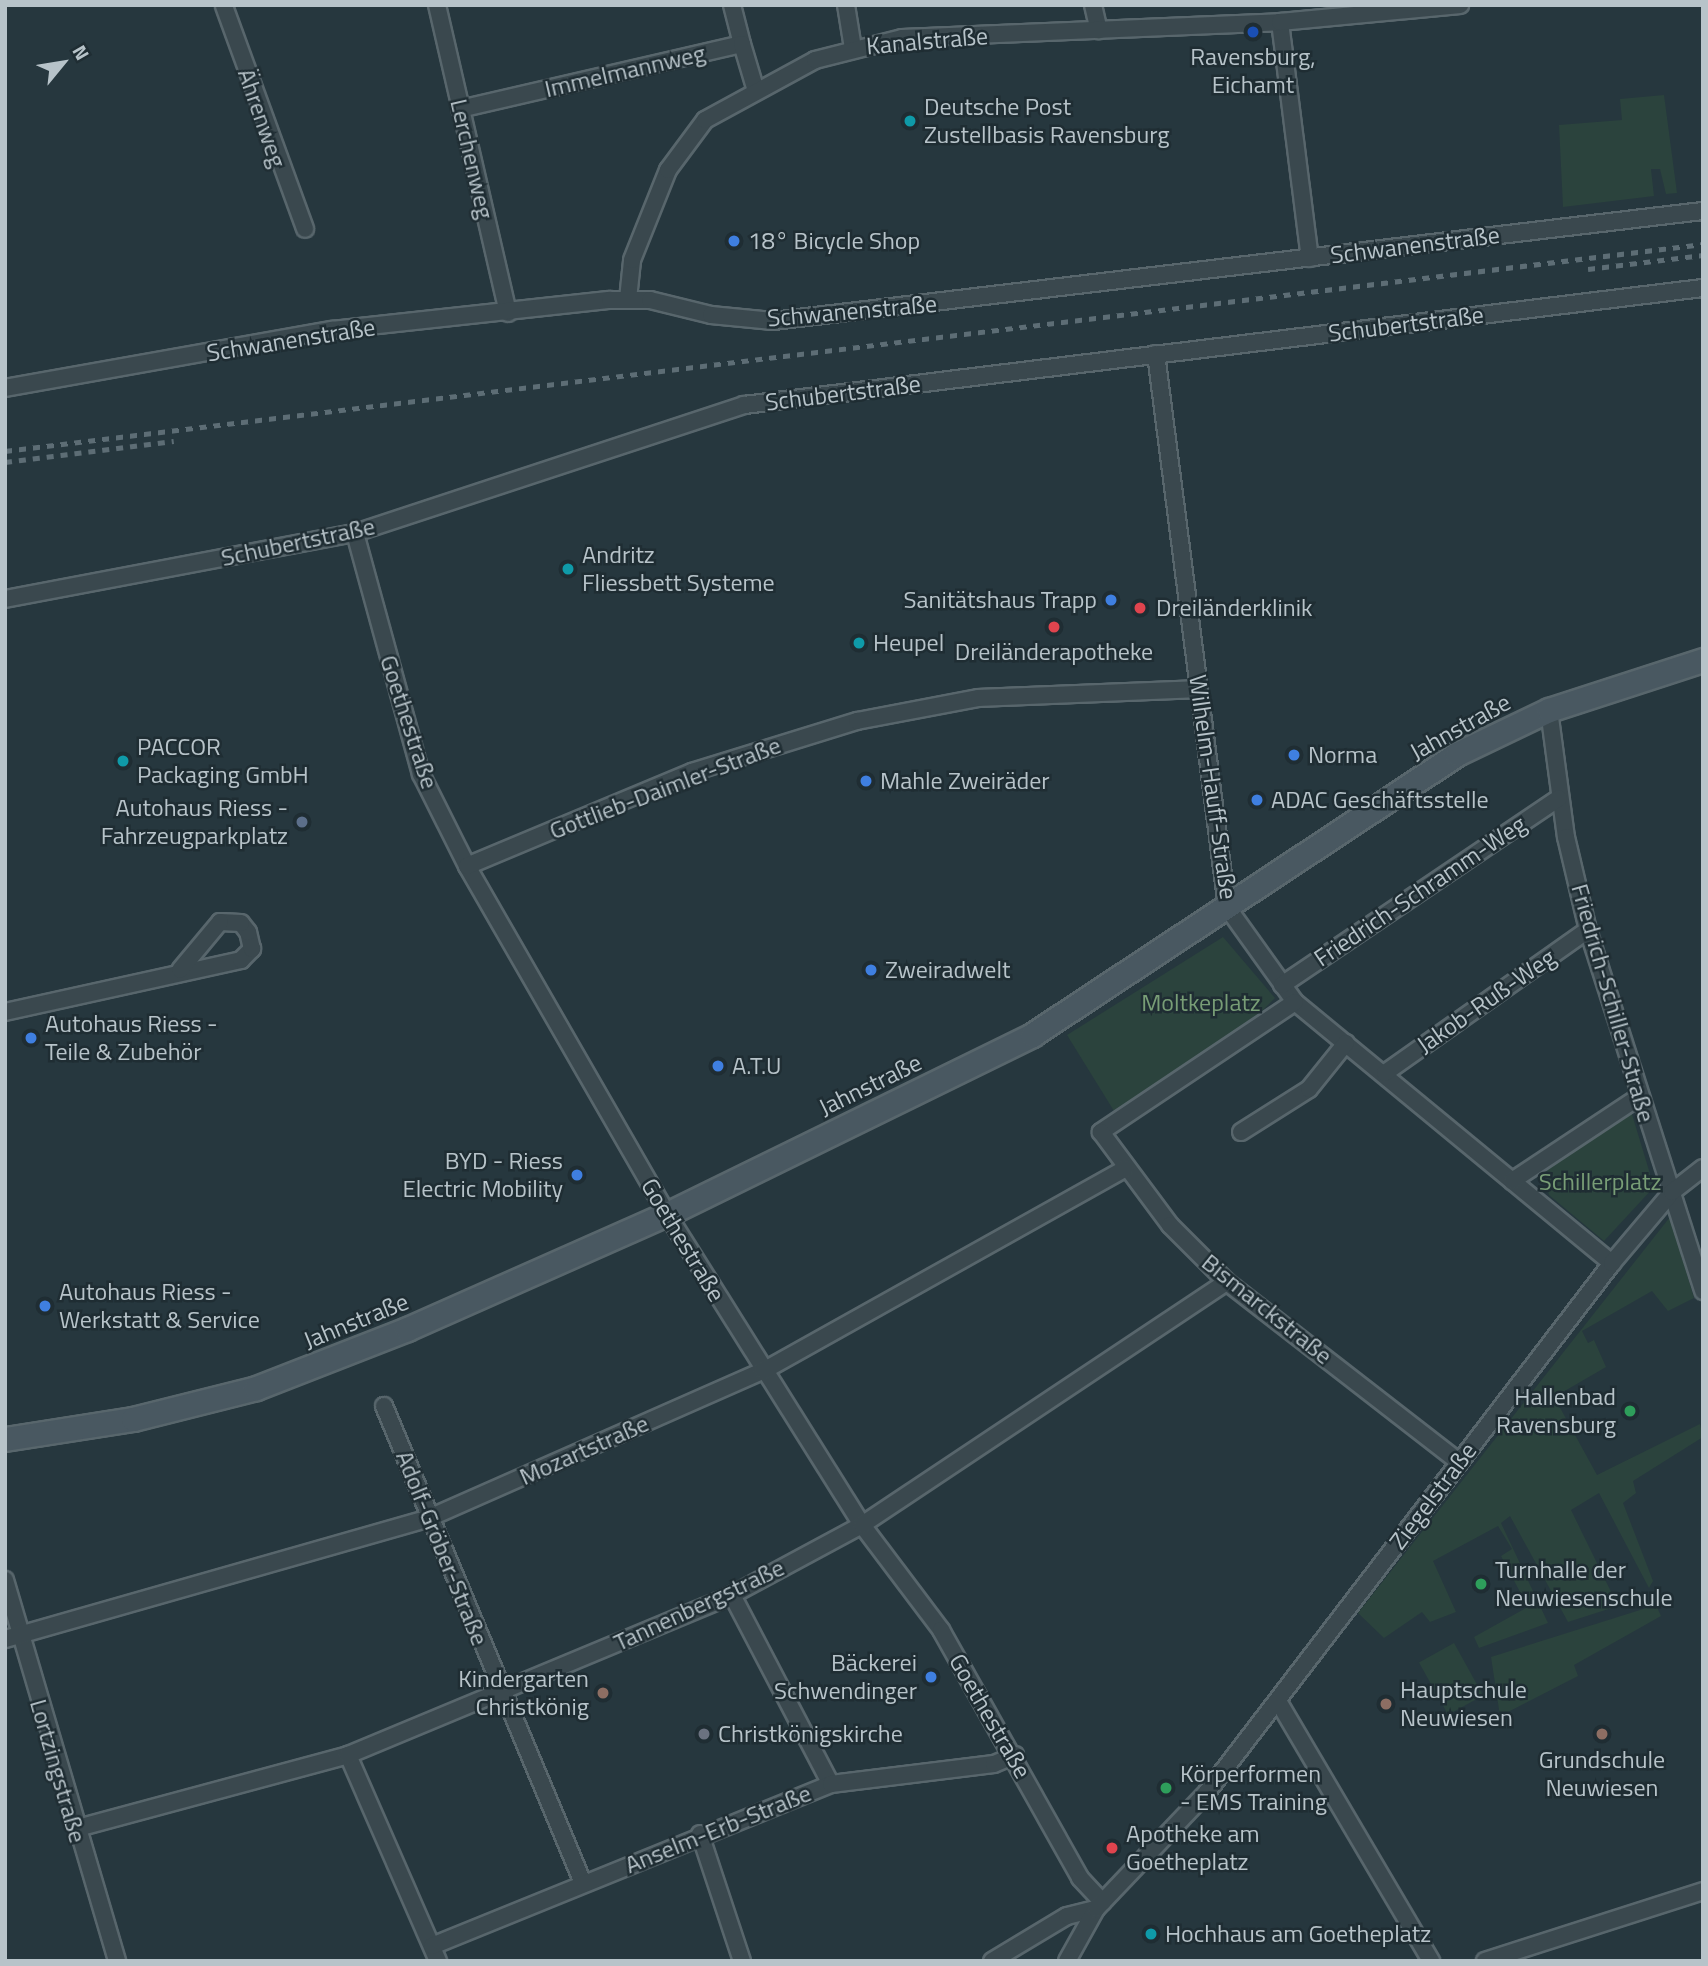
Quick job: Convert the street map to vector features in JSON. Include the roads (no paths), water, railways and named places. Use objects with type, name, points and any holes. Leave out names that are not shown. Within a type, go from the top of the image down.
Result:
[{"type":"main road","name":"Jahnstraße","points":[[5,1439],[110,1423],[256,1388],[407,1329],[667,1214],[1032,1035],[1457,754],[1549,710],[1703,660]]},
{"type":"street","points":[[218,5],[224,6]]},
{"type":"street","name":"Lerchenweg","points":[[436,5],[508,313]]},
{"type":"street","points":[[732,5],[757,91]]},
{"type":"street","points":[[846,5],[853,48]]},
{"type":"street","points":[[1093,5],[1099,30]]},
{"type":"street","name":"Kanalstraße","points":[[628,299],[632,260],[668,170],[705,120],[757,91],[853,48],[902,38],[1280,22],[1342,12],[1460,5]]},
{"type":"street","name":"Ährenweg","points":[[224,6],[305,229]]},
{"type":"street","points":[[1280,22],[1310,258]]},
{"type":"street","name":"Immelmannweg","points":[[460,108],[742,44]]},
{"type":"street","name":"Schwanenstraße","points":[[5,388],[332,330],[628,299],[773,321],[1703,211]]},
{"type":"street","name":"Schubertstraße","points":[[5,598],[355,533],[744,405],[1703,288]]},
{"type":"street","name":"Wilhelm-Hauff-Straße","points":[[1156,354],[1227,907],[1295,1002],[1385,1073],[1612,1263]]},
{"type":"street","name":"Goethestraße","points":[[355,533],[417,762],[467,866],[667,1214],[862,1525],[941,1630],[1015,1755],[1080,1878],[1099,1905]]},
{"type":"street","name":"Gottlieb-Daimler-Straße","points":[[467,866],[692,772],[858,720],[979,698],[1199,689]]},
{"type":"street","name":"Friedrich-Schiller-Straße","points":[[1549,710],[1559,797],[1588,930],[1703,1291]]},
{"type":"street","name":"Friedrich-Schramm-Weg","points":[[1282,985],[1559,797]]},
{"type":"street","name":"Jakob-Ruß-Weg","points":[[1385,1073],[1588,930]]},
{"type":"street","points":[[5,1012],[180,970]]},
{"type":"street","name":"Bismarckstraße","points":[[1295,1002],[1101,1132],[1125,1169],[1227,1282],[1459,1462]]},
{"type":"street","points":[[1241,1132],[1309,1088],[1346,1043]]},
{"type":"street","points":[[1512,1181],[1639,1097]]},
{"type":"street","name":"Ziegelstraße","points":[[1067,1961],[1099,1905],[1207,1792],[1612,1263],[1672,1192],[1703,1168]]},
{"type":"street","name":"Mozartstraße","points":[[11,1638],[429,1518],[763,1371],[1125,1169]]},
{"type":"street","name":"Tannenbergstraße","points":[[78,1828],[348,1755],[732,1595],[862,1525],[1227,1282]]},
{"type":"street","name":"Adolf-Gröber-Straße","points":[[384,1406],[583,1883]]},
{"type":"street","name":"Lortzingstraße","points":[[5,1580],[11,1638],[78,1828],[117,1961]]},
{"type":"street","points":[[732,1595],[831,1784]]},
{"type":"street","points":[[1278,1701],[1431,1961]]},
{"type":"street","points":[[348,1755],[435,1954]]},
{"type":"street","name":"Anselm-Erb-Straße","points":[[435,1954],[583,1883],[700,1833],[831,1784],[994,1764],[1015,1755]]},
{"type":"street","points":[[700,1833],[742,1961]]},
{"type":"street","points":[[1485,1961],[1703,1891]]},
{"type":"street","points":[[992,1961],[1067,1916],[1099,1905]]},
{"type":"railway","points":[[5,451],[1703,244]]},
{"type":"railway","points":[[1588,269],[1703,255]]},
{"type":"railway","points":[[5,462],[174,441]]},
{"type":"place","name":"Ravensburg, Eichamt","points":[[1253,32]]},
{"type":"place","name":"Deutsche Post Zustellbasis Ravensburg","points":[[910,121]]},
{"type":"place","name":"18° Bicycle Shop","points":[[734,241]]},
{"type":"place","name":"Andritz Fliessbett Systeme","points":[[568,569]]},
{"type":"place","name":"Sanitätshaus Trapp","points":[[1111,600]]},
{"type":"place","name":"Dreiländerklinik","points":[[1140,608]]},
{"type":"place","name":"Dreiländerapotheke","points":[[1054,627]]},
{"type":"place","name":"Heupel","points":[[859,643]]},
{"type":"place","name":"Norma","points":[[1294,755]]},
{"type":"place","name":"PACCOR Packaging GmbH","points":[[123,761]]},
{"type":"place","name":"Mahle Zweiräder","points":[[866,781]]},
{"type":"place","name":"ADAC Geschäftsstelle","points":[[1257,800]]},
{"type":"place","name":"Autohaus Riess - Fahrzeugparkplatz","points":[[302,822]]},
{"type":"place","name":"Zweiradwelt","points":[[871,970]]},
{"type":"place","name":"Autohaus Riess - Teile & Zubehör","points":[[31,1038]]},
{"type":"place","name":"A.T.U","points":[[718,1066]]},
{"type":"place","name":"BYD - Riess Electric Mobility","points":[[577,1175]]},
{"type":"place","name":"Autohaus Riess - Werkstatt & Service","points":[[45,1306]]},
{"type":"place","name":"Hallenbad Ravensburg","points":[[1630,1411]]},
{"type":"place","name":"Turnhalle der Neuwiesenschule","points":[[1481,1584]]},
{"type":"place","name":"Bäckerei Schwendinger","points":[[931,1677]]},
{"type":"place","name":"Kindergarten Christkönig","points":[[603,1693]]},
{"type":"place","name":"Hauptschule Neuwiesen","points":[[1386,1704]]},
{"type":"place","name":"Christkönigskirche","points":[[704,1734]]},
{"type":"place","name":"Grundschule Neuwiesen","points":[[1602,1734]]},
{"type":"place","name":"Körperformen - EMS Training","points":[[1166,1788]]},
{"type":"place","name":"Apotheke am Goetheplatz","points":[[1112,1848]]},
{"type":"place","name":"Hochhaus am Goetheplatz","points":[[1151,1934]]},
{"type":"park label","name":"Moltkeplatz","points":[[1201,1003]]},
{"type":"park label","name":"Schillerplatz","points":[[1600,1182]]}]
